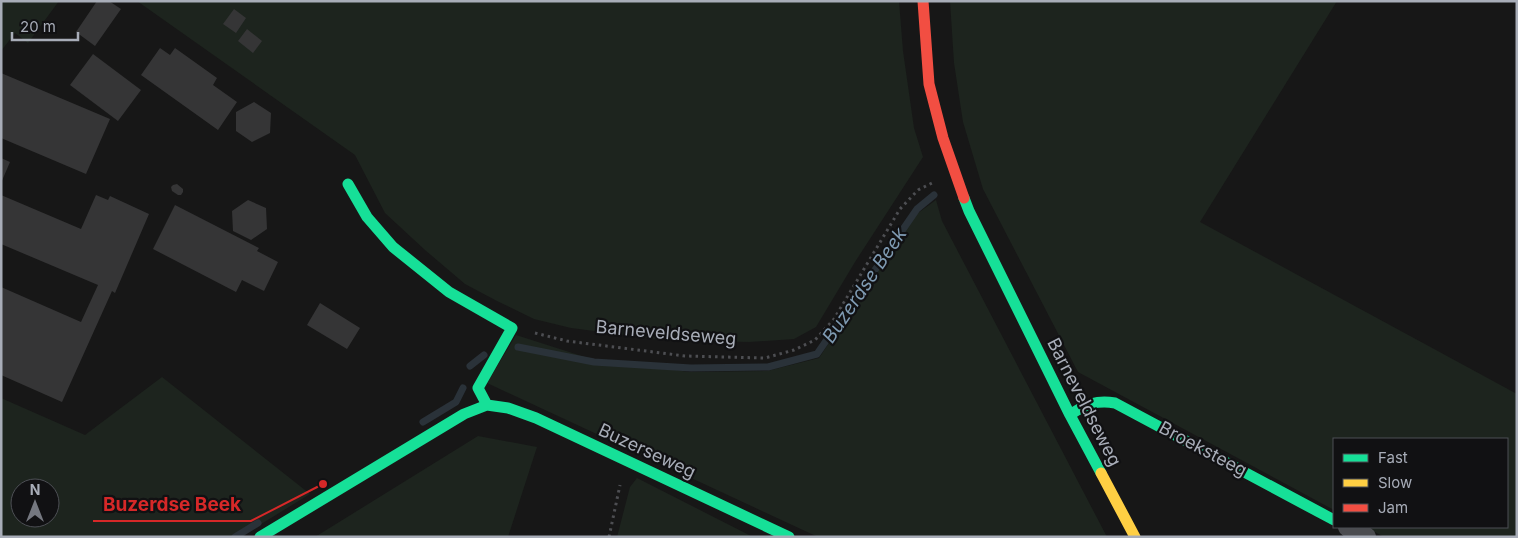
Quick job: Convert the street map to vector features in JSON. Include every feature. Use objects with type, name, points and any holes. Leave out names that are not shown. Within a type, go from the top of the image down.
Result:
[{"type":"street","name":"Barneveldseweg","points":[[923,1],[929,84],[943,138],[969,211],[1070,415],[1135,537]]},
{"type":"street","points":[[260,537],[428,434],[464,414],[487,404],[478,388],[512,328],[450,292],[392,246],[367,217],[348,184]]},
{"type":"street","name":"Broeksteeg","points":[[1070,415],[1083,405],[1101,400],[1115,403],[1333,519]]},
{"type":"street","name":"Buzerseweg","points":[[487,404],[508,408],[536,418],[789,537]]},
{"type":"street","points":[[1350,528],[1366,537]]},
{"type":"path","name":"Barneveldseweg","points":[[512,328],[567,341],[685,356],[765,358],[794,350],[815,340],[834,319],[900,209],[918,190],[955,173]]},
{"type":"path","points":[[609,537],[625,460]]},
{"type":"shaded area","points":[[1,1],[59,1],[28,43],[15,33],[1,51]]},
{"type":"shaded area","points":[[137,1],[899,1],[903,51],[914,128],[923,157],[855,262],[816,327],[794,339],[749,342],[664,340],[571,328],[534,319],[465,284],[385,213],[355,155]]},
{"type":"shaded area","points":[[950,1],[1337,1],[1200,222],[1517,394],[1517,537],[1384,537],[1368,528],[1508,528],[1508,438],[1333,438],[1333,509],[1078,372],[983,189],[963,122],[954,63]]},
{"type":"shaded area","points":[[936,200],[942,221],[1107,537],[818,537],[487,383],[516,335],[588,358],[689,372],[767,371],[819,358],[914,216]]},
{"type":"shaded area","points":[[162,377],[310,494],[240,537],[1,537],[1,398],[85,435]]},
{"type":"shaded area","points":[[478,436],[537,447],[508,537],[315,537]]},
{"type":"shaded area","points":[[637,478],[753,537],[617,537],[630,487]]},
{"type":"building","points":[[97,1],[109,1],[121,9],[95,46],[76,32]]},
{"type":"building","points":[[234,9],[246,18],[236,33],[223,24]]},
{"type":"building","points":[[247,29],[262,41],[253,53],[238,41]]},
{"type":"building","points":[[160,48],[170,55],[175,48],[217,78],[213,85],[237,102],[218,130],[141,75]]},
{"type":"building","points":[[93,54],[141,90],[118,121],[70,85]]},
{"type":"building","points":[[1,73],[110,119],[86,174],[1,138]]},
{"type":"building","points":[[254,102],[271,113],[270,133],[252,142],[236,131],[236,112]]},
{"type":"building","points":[[1,158],[10,162],[1,183]]},
{"type":"building","points":[[177,184],[183,189],[181,195],[172,191],[171,187]]},
{"type":"building","points":[[1,195],[81,229],[96,195],[108,200],[110,196],[149,214],[115,293],[112,291],[62,402],[1,375],[1,287],[81,322],[98,285],[1,244]]},
{"type":"building","points":[[248,200],[266,208],[267,229],[251,240],[233,231],[232,211]]},
{"type":"building","points":[[175,205],[259,248],[257,251],[278,262],[264,291],[242,280],[236,292],[153,249]]},
{"type":"building","points":[[320,303],[360,328],[347,349],[307,325]]},
{"type":"waterway","name":"Buzerdse Beek","points":[[518,347],[594,362],[691,368],[768,367],[817,354],[917,209],[934,195]]},
{"type":"waterway","name":"Buzerdse Beek","points":[[470,366],[484,355]]},
{"type":"waterway","name":"Buzerdse Beek","points":[[423,422],[456,402],[463,388]]},
{"type":"waterway","name":"Buzerdse Beek","points":[[235,537],[258,523]]},
{"type":"traffic: fast","points":[[348,184],[367,217],[393,247],[449,292],[512,328],[478,388],[487,405]]},
{"type":"traffic: fast","points":[[964,198],[1070,415],[1101,473]]},
{"type":"traffic: fast","points":[[1070,415],[1091,404],[1102,402],[1115,403],[1333,519]]},
{"type":"traffic: fast","points":[[260,537],[464,414],[487,405],[508,408],[536,418],[789,537]]},
{"type":"traffic: slow","points":[[1101,473],[1135,537]]},
{"type":"traffic: jam","points":[[923,1],[929,84],[943,138],[964,198]]},
{"type":"place","name":"Buzerdse Beek","points":[[323,484]]}]
